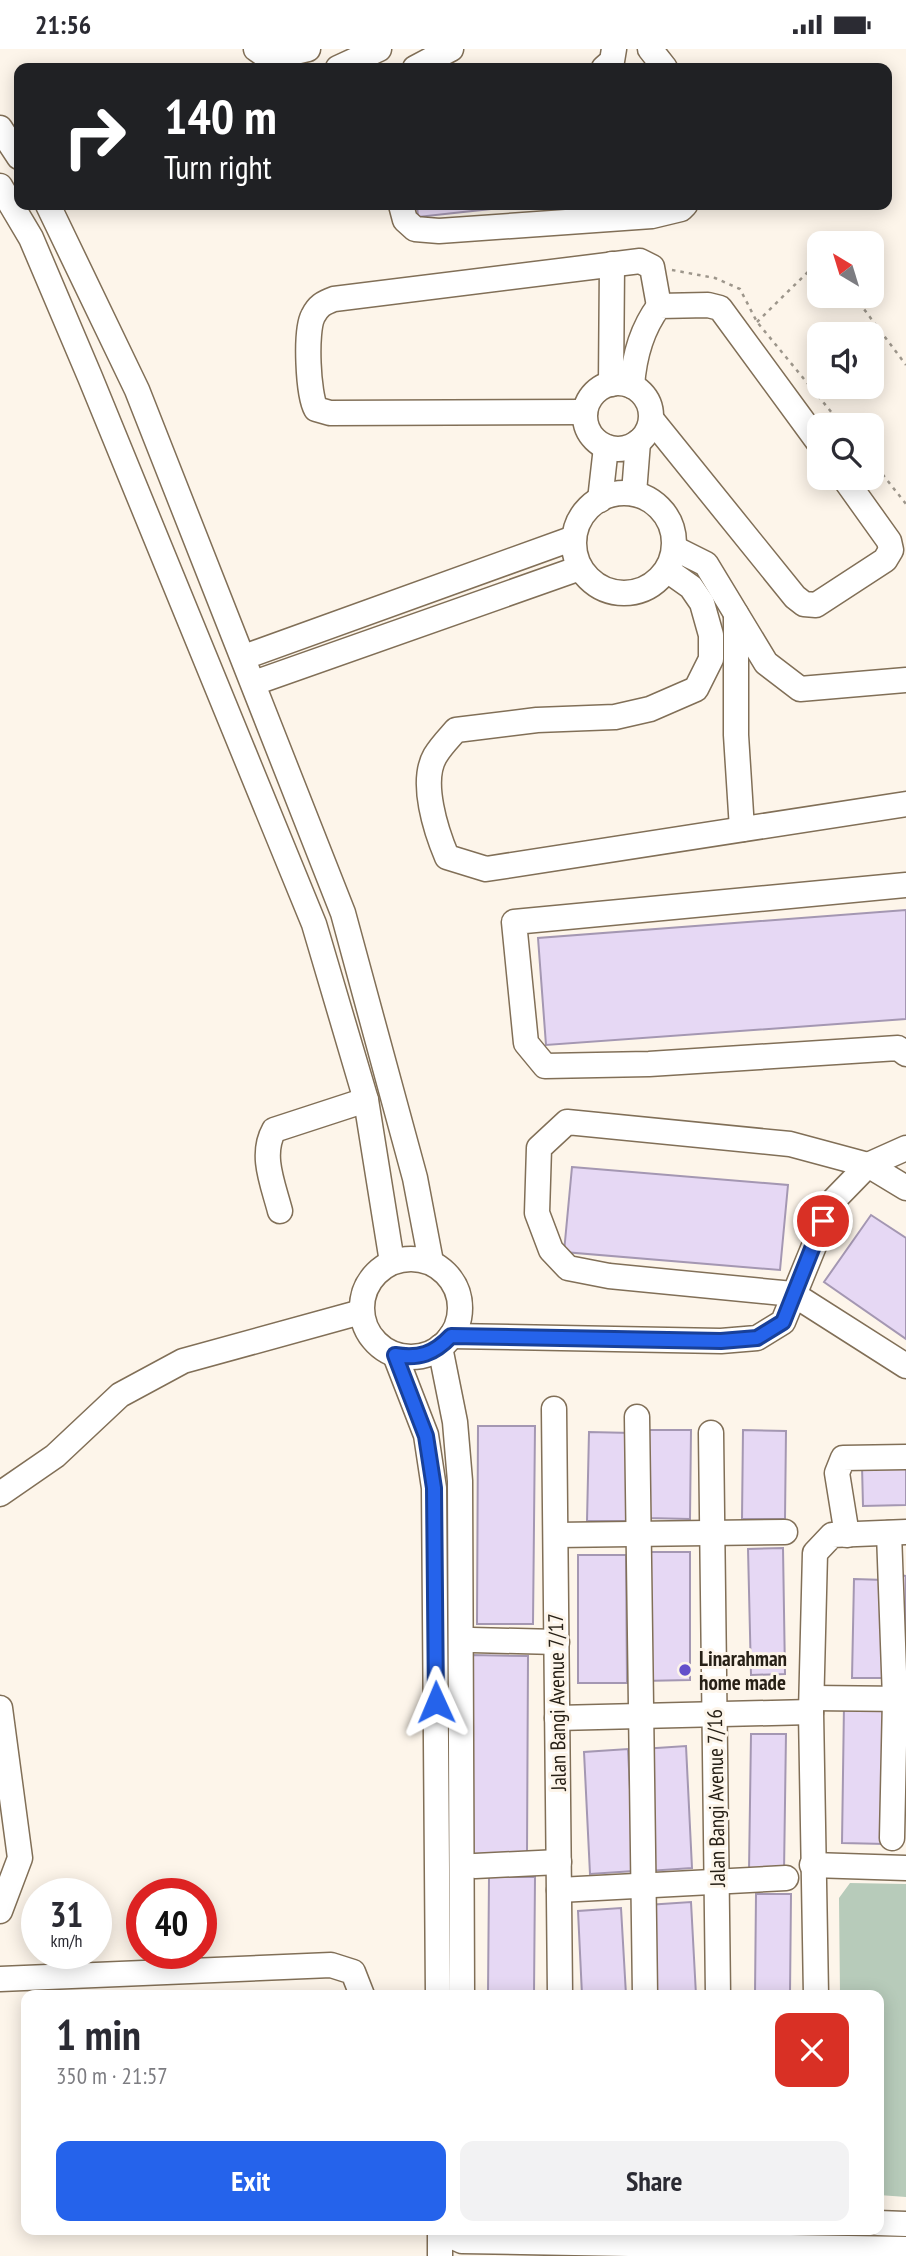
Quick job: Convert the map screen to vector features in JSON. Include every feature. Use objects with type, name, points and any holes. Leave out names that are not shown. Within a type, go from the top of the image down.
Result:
[{"type":"street","points":[[256,49],[269,58],[304,50]]},
{"type":"street","points":[[349,63],[379,49]]},
{"type":"street","points":[[424,63],[451,49]]},
{"type":"street","points":[[650,49],[661,63]]},
{"type":"street","points":[[0,128],[14,149]]},
{"type":"street","points":[[0,185],[14,209]]},
{"type":"street","points":[[15,210],[31,238],[80,351],[314,924],[366,1100],[392,1262]]},
{"type":"street","points":[[50,210],[137,390],[343,913],[415,1178],[431,1262]]},
{"type":"street","points":[[402,210],[405,220],[415,229],[439,230],[652,216],[677,210]]},
{"type":"street","points":[[585,412],[330,413],[316,409],[310,398],[311,319],[319,305],[334,299],[640,261],[652,267],[659,306],[647,322],[634,363],[622,385],[593,394],[585,412],[589,432],[606,447],[617,449],[638,442]]},
{"type":"street","points":[[612,264],[622,385]]},
{"type":"street","points":[[659,306],[708,305],[720,308],[807,427]]},
{"type":"street","points":[[622,385],[647,401],[652,420],[794,597],[804,604],[816,605],[885,560],[891,550],[890,541],[853,490]]},
{"type":"street","points":[[634,493],[638,442],[652,420]]},
{"type":"street","points":[[600,500],[606,447]]},
{"type":"street","points":[[672,559],[655,583],[640,591],[623,594],[606,590],[591,582],[580,568],[575,554],[574,538],[583,516],[600,500],[614,494],[634,493],[660,508],[669,521],[672,559],[702,603],[711,635],[711,659],[696,689],[650,709],[615,717],[537,720],[456,730],[434,757],[430,782],[433,823],[447,857],[486,869],[906,804]]},
{"type":"street","points":[[244,657],[574,538]]},
{"type":"street","points":[[672,559],[706,565],[766,663],[800,689],[906,680]]},
{"type":"street","points":[[254,683],[580,568]]},
{"type":"street","points":[[736,613],[736,735],[742,829]]},
{"type":"street","points":[[906,885],[514,922],[526,1043],[545,1066],[649,1064],[898,1048],[906,1054]]},
{"type":"street","points":[[280,1211],[268,1161],[267,1144],[274,1130],[366,1100]]},
{"type":"street","points":[[906,1188],[868,1165],[790,1145],[567,1122],[539,1148],[537,1213],[551,1250],[568,1268],[609,1276],[793,1294],[906,1366]]},
{"type":"street","points":[[462,1990],[460,1481],[446,1342],[458,1320],[460,1303],[456,1286],[446,1272],[431,1262],[412,1258],[392,1262],[372,1277],[362,1300],[361,1313],[372,1339],[395,1355],[419,1357],[446,1342],[721,1341],[757,1338],[783,1322],[832,1202],[868,1165],[906,1148]]},
{"type":"street","points":[[0,1494],[55,1456],[120,1395],[183,1361],[361,1313]]},
{"type":"street","points":[[395,1355],[426,1436],[434,1488],[438,1990]]},
{"type":"street","name":"Jalan Bangi Avenue 7/17","points":[[554,1409],[560,1990]]},
{"type":"street","points":[[637,1417],[645,1990]]},
{"type":"street","name":"Jalan Bangi Avenue 7/16","points":[[711,1433],[718,1990]]},
{"type":"street","points":[[847,1535],[837,1473],[843,1458],[906,1457]]},
{"type":"street","points":[[555,1535],[785,1532]]},
{"type":"street","points":[[816,1990],[811,1705],[815,1553],[832,1535],[898,1533],[900,1699],[892,1838]]},
{"type":"street","points":[[472,1640],[557,1642]]},
{"type":"street","points":[[557,1718],[714,1714],[900,1699]]},
{"type":"street","points":[[0,1708],[20,1859],[0,1911]]},
{"type":"street","points":[[475,1866],[559,1862]]},
{"type":"street","points":[[812,1865],[906,1868]]},
{"type":"street","points":[[559,1891],[786,1878]]},
{"type":"street","points":[[0,1979],[331,1965],[353,1972],[360,1990]]},
{"type":"street","points":[[884,2223],[906,2224]]},
{"type":"street","points":[[440,2256],[452,2236],[803,2238],[906,2249]]},
{"type":"path","points":[[807,273],[757,322],[832,413]]},
{"type":"path","points":[[863,308],[906,365]]},
{"type":"path","points":[[884,476],[906,503]]},
{"type":"green space","points":[[850,1883],[906,1884],[906,2197],[884,2195],[884,1990],[840,1990],[839,1898]]},
{"type":"building","points":[[417,210],[482,210],[418,217]]},
{"type":"building","points":[[906,910],[906,1019],[546,1045],[538,938]]},
{"type":"building","points":[[572,1167],[788,1185],[780,1270],[564,1252]]},
{"type":"building","points":[[871,1215],[906,1238],[906,1339],[824,1282]]},
{"type":"building","points":[[478,1426],[535,1426],[533,1624],[477,1624]]},
{"type":"building","points":[[648,1430],[691,1430],[690,1519],[647,1518]]},
{"type":"building","points":[[743,1430],[786,1431],[785,1519],[742,1519]]},
{"type":"building","points":[[589,1432],[632,1433],[631,1521],[587,1521]]},
{"type":"building","points":[[906,1465],[906,1505],[863,1506],[862,1466]]},
{"type":"building","points":[[783,1548],[785,1674],[751,1675],[748,1549]]},
{"type":"building","points":[[641,1552],[690,1552],[690,1680],[642,1681]]},
{"type":"building","points":[[578,1555],[626,1555],[627,1683],[578,1683]]},
{"type":"building","points":[[901,1575],[906,1576],[906,1684]]},
{"type":"building","points":[[854,1579],[885,1580],[883,1678],[852,1678]]},
{"type":"building","points":[[471,1655],[528,1656],[527,1854],[470,1854]]},
{"type":"building","points":[[844,1705],[887,1705],[885,1844],[842,1843]]},
{"type":"building","points":[[751,1734],[786,1734],[784,1872],[749,1871]]},
{"type":"building","points":[[686,1746],[692,1868],[648,1871],[642,1749]]},
{"type":"building","points":[[628,1749],[634,1871],[590,1874],[584,1752]]},
{"type":"building","points":[[489,1877],[535,1877],[534,1990],[488,1990]]},
{"type":"building","points":[[756,1894],[791,1894],[790,1990],[755,1990]]},
{"type":"building","points":[[691,1902],[696,1990],[652,1990],[647,1905]]},
{"type":"building","points":[[621,1908],[626,1990],[582,1990],[578,1911]]},
{"type":"place","name":"Linarahman home made","points":[[685,1670]]},
{"type":"route","points":[[436,1702],[434,1488],[426,1436],[415,1400],[395,1355],[419,1357],[440,1347],[451,1336],[721,1341],[757,1338],[783,1322],[823,1221]]}]
